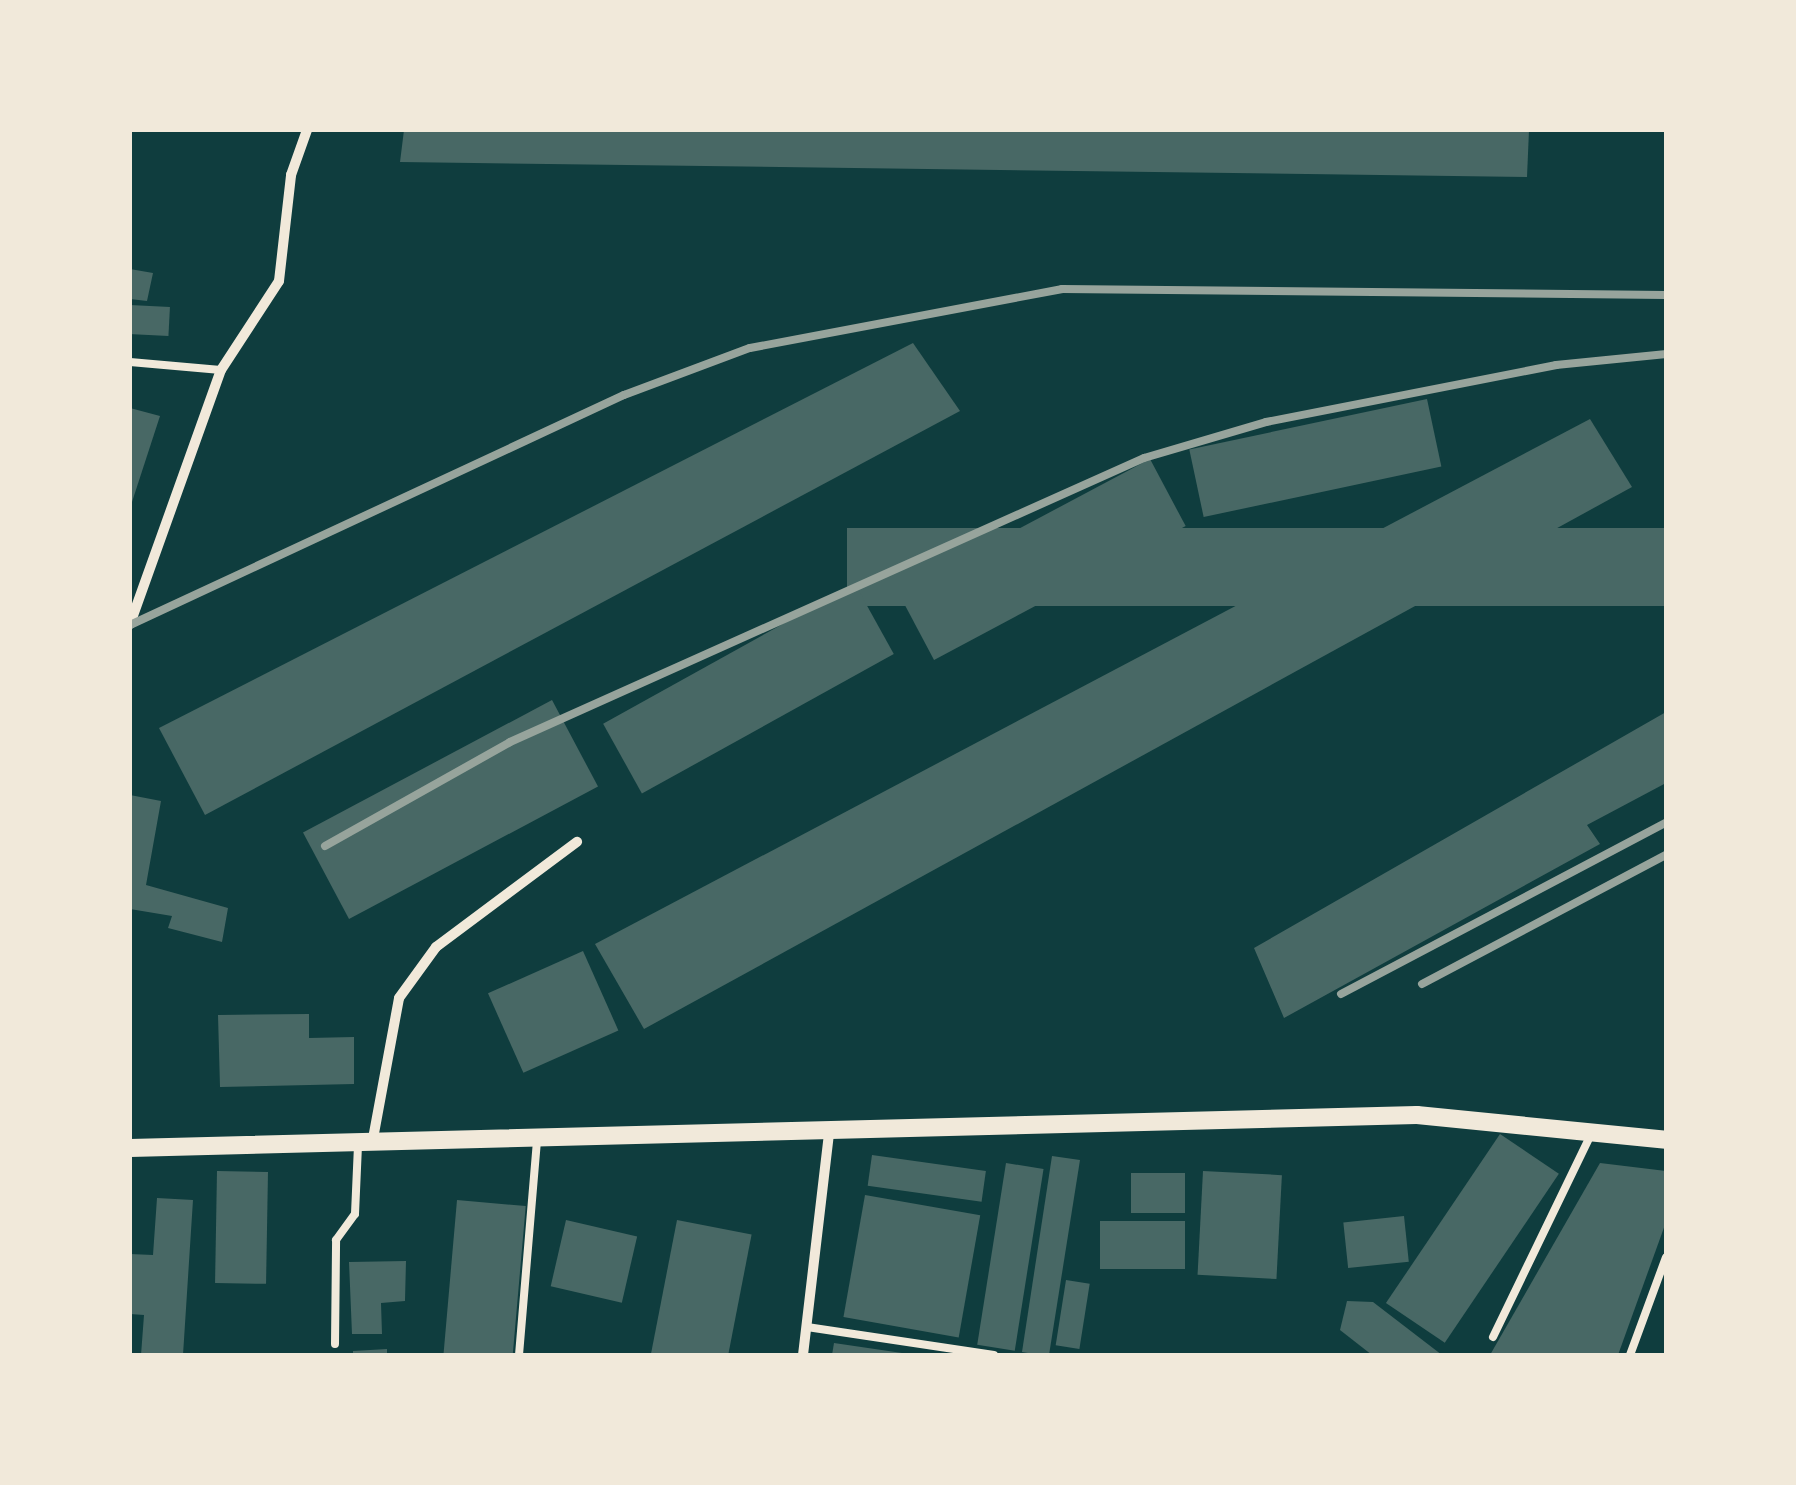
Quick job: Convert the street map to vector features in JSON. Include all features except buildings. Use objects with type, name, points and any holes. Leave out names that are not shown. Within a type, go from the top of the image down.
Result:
[{"type":"street","points":[[131,617],[222,370],[280,281],[291,175],[307,130]]},
{"type":"street","points":[[365,1144],[399,998],[436,947],[577,842]]},
{"type":"street","points":[[130,1148],[1416,1114],[1666,1140]]},
{"type":"street","points":[[803,1355],[829,1132]]},
{"type":"lane","points":[[130,362],[222,370]]},
{"type":"lane","points":[[1493,1337],[1592,1132]]},
{"type":"lane","points":[[519,1355],[538,1140]]},
{"type":"lane","points":[[335,1344],[336,1240],[355,1214],[365,1144]]},
{"type":"lane","points":[[1630,1355],[1666,1257]]},
{"type":"lane","points":[[808,1327],[994,1355]]},
{"type":"railway","points":[[130,625],[624,395],[750,348],[1062,289],[1666,295]]},
{"type":"railway","points":[[325,846],[510,742],[1144,458],[1266,422],[1556,365],[1666,354]]},
{"type":"railway","points":[[1341,994],[1666,823]]},
{"type":"railway","points":[[1422,984],[1666,855]]}]
